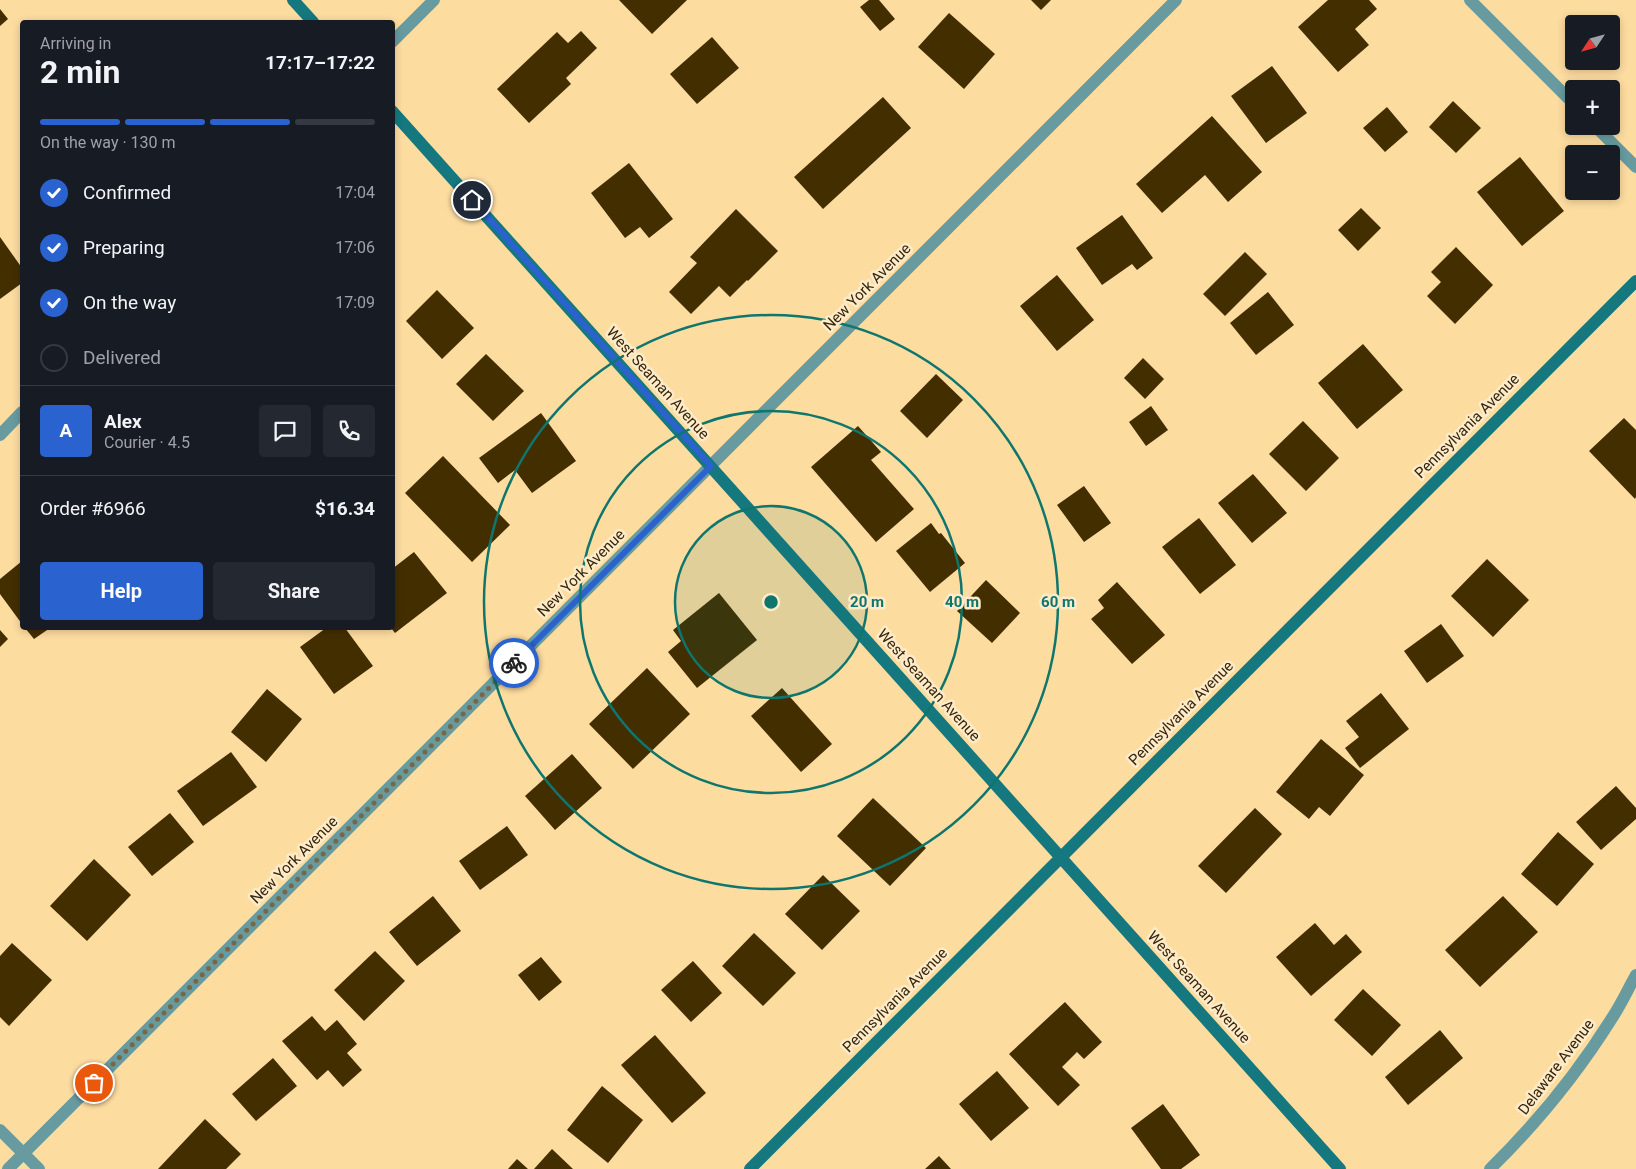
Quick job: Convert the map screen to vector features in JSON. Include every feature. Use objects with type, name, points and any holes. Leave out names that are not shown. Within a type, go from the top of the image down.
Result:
[{"type":"main road","points":[[293,0],[311,20]]},
{"type":"main road","name":"West Seaman Avenue","points":[[395,114],[1340,1169]]},
{"type":"main road","name":"Pennsylvania Avenue","points":[[750,1169],[1636,281]]},
{"type":"street","points":[[395,39],[434,0]]},
{"type":"street","name":"New York Avenue","points":[[8,1169],[1176,0]]},
{"type":"street","points":[[1470,0],[1565,95]]},
{"type":"street","points":[[1605,135],[1636,167]]},
{"type":"street","points":[[0,435],[20,414]]},
{"type":"street","name":"Delaware Avenue","points":[[1490,1169],[1525,1134],[1579,1068],[1613,1017],[1636,975]]},
{"type":"street","points":[[0,1130],[39,1169]]},
{"type":"building","points":[[619,0],[687,0],[652,34]]},
{"type":"building","points":[[869,0],[879,0],[895,19],[880,31],[860,7]]},
{"type":"building","points":[[1031,0],[1051,0],[1041,10]]},
{"type":"building","points":[[1328,0],[1369,0],[1377,9],[1355,29],[1369,45],[1338,72],[1298,27]]},
{"type":"building","points":[[0,9],[8,19],[0,26]]},
{"type":"building","points":[[949,13],[995,54],[964,89],[918,47]]},
{"type":"building","points":[[581,31],[597,48],[566,78],[571,84],[529,123],[497,89],[557,32],[568,43]]},
{"type":"building","points":[[712,37],[739,68],[697,104],[670,74]]},
{"type":"building","points":[[1272,66],[1307,113],[1266,143],[1231,96]]},
{"type":"building","points":[[883,97],[911,128],[823,209],[794,177]]},
{"type":"building","points":[[1453,101],[1481,128],[1456,153],[1429,127]]},
{"type":"building","points":[[1387,107],[1408,132],[1385,152],[1363,128]]},
{"type":"building","points":[[1212,116],[1262,172],[1228,202],[1205,175],[1162,213],[1136,184]]},
{"type":"building","points":[[1520,157],[1564,211],[1522,246],[1477,192]]},
{"type":"building","points":[[629,163],[673,219],[649,238],[640,227],[625,238],[591,193]]},
{"type":"building","points":[[1361,208],[1381,228],[1358,251],[1338,230]]},
{"type":"building","points":[[736,209],[778,251],[730,297],[719,286],[691,314],[669,292],[697,263],[690,257]]},
{"type":"building","points":[[1122,215],[1153,258],[1137,270],[1132,264],[1102,285],[1076,248]]},
{"type":"building","points":[[0,237],[20,265],[20,284],[0,299]]},
{"type":"building","points":[[1456,247],[1493,285],[1455,324],[1427,296],[1441,282],[1431,272]]},
{"type":"building","points":[[1245,252],[1267,274],[1225,316],[1203,294]]},
{"type":"building","points":[[1057,275],[1094,320],[1057,351],[1020,306]]},
{"type":"building","points":[[437,290],[474,328],[442,359],[406,321]]},
{"type":"building","points":[[1268,292],[1294,325],[1256,355],[1230,323]]},
{"type":"building","points":[[1363,344],[1403,390],[1357,429],[1318,383]]},
{"type":"building","points":[[486,354],[524,391],[493,421],[456,384]]},
{"type":"building","points":[[1143,358],[1164,379],[1145,399],[1124,378]]},
{"type":"building","points":[[936,374],[963,400],[927,438],[900,411]]},
{"type":"building","points":[[1151,406],[1168,430],[1146,446],[1129,422]]},
{"type":"building","points":[[541,413],[576,461],[532,493],[515,470],[498,483],[479,458]]},
{"type":"building","points":[[1624,418],[1636,430],[1635,499],[1589,451]]},
{"type":"building","points":[[1303,421],[1339,458],[1306,491],[1269,454]]},
{"type":"building","points":[[858,426],[881,452],[871,460],[914,509],[876,542],[811,467]]},
{"type":"building","points":[[443,456],[510,525],[472,562],[405,493]]},
{"type":"building","points":[[1253,474],[1287,513],[1252,543],[1218,503]]},
{"type":"building","points":[[1084,486],[1111,523],[1084,542],[1057,505]]},
{"type":"building","points":[[1199,518],[1236,565],[1200,594],[1162,547]]},
{"type":"building","points":[[931,523],[965,563],[930,592],[896,551]]},
{"type":"building","points":[[414,552],[447,593],[395,633],[393,630],[395,630],[395,567]]},
{"type":"building","points":[[1487,559],[1529,600],[1493,637],[1451,596]]},
{"type":"building","points":[[20,563],[20,621],[0,594],[0,579]]},
{"type":"building","points":[[986,580],[1020,613],[992,643],[957,611]]},
{"type":"building","points":[[1117,582],[1165,635],[1132,664],[1091,619],[1104,608],[1098,600]]},
{"type":"building","points":[[719,593],[757,640],[697,688],[668,652],[681,641],[673,630]]},
{"type":"building","points":[[1441,624],[1464,656],[1427,683],[1404,651]]},
{"type":"building","points":[[0,630],[8,639],[0,647]]},
{"type":"building","points":[[27,630],[47,630],[34,639]]},
{"type":"building","points":[[323,630],[346,630],[373,666],[334,694],[300,647]]},
{"type":"building","points":[[647,668],[690,714],[633,769],[589,724]]},
{"type":"building","points":[[782,688],[832,744],[801,772],[751,716]]},
{"type":"building","points":[[267,689],[302,719],[266,762],[231,732]]},
{"type":"building","points":[[1381,693],[1409,729],[1360,768],[1345,748],[1359,737],[1346,721]]},
{"type":"building","points":[[1321,739],[1364,775],[1330,816],[1319,807],[1309,819],[1276,792]]},
{"type":"building","points":[[231,752],[257,787],[203,826],[177,791]]},
{"type":"building","points":[[572,754],[602,788],[555,830],[525,796]]},
{"type":"building","points":[[1616,786],[1636,808],[1636,819],[1601,850],[1576,822]]},
{"type":"building","points":[[873,798],[926,848],[890,886],[837,836]]},
{"type":"building","points":[[1255,808],[1282,834],[1226,893],[1198,866]]},
{"type":"building","points":[[170,813],[194,842],[152,876],[128,847]]},
{"type":"building","points":[[507,826],[528,855],[480,890],[459,861]]},
{"type":"building","points":[[1558,832],[1594,864],[1557,906],[1521,874]]},
{"type":"building","points":[[94,859],[131,895],[87,941],[50,906]]},
{"type":"building","points":[[823,875],[860,911],[822,950],[785,914]]},
{"type":"building","points":[[433,896],[461,931],[417,966],[389,932]]},
{"type":"building","points":[[1503,896],[1538,932],[1480,987],[1445,950]]},
{"type":"building","points":[[1315,923],[1334,945],[1346,934],[1362,952],[1311,996],[1276,957]]},
{"type":"building","points":[[754,933],[796,973],[763,1006],[722,966]]},
{"type":"building","points":[[12,943],[52,980],[9,1026],[0,1017],[0,956]]},
{"type":"building","points":[[375,951],[405,981],[364,1021],[334,990]]},
{"type":"building","points":[[541,957],[562,982],[539,1001],[518,975]]},
{"type":"building","points":[[693,961],[722,993],[691,1022],[661,990]]},
{"type":"building","points":[[1363,989],[1401,1025],[1372,1056],[1334,1020]]},
{"type":"building","points":[[1065,1002],[1102,1042],[1084,1059],[1077,1052],[1062,1067],[1080,1085],[1058,1106],[1009,1054]]},
{"type":"building","points":[[312,1016],[325,1031],[337,1020],[357,1044],[347,1053],[362,1070],[343,1087],[328,1070],[317,1080],[282,1041]]},
{"type":"building","points":[[1440,1030],[1463,1058],[1408,1105],[1385,1077]]},
{"type":"building","points":[[655,1035],[706,1093],[672,1123],[621,1065]]},
{"type":"building","points":[[273,1058],[297,1086],[256,1121],[232,1094]]},
{"type":"building","points":[[997,1071],[1029,1108],[991,1141],[959,1104]]},
{"type":"building","points":[[602,1086],[643,1120],[608,1163],[567,1130]]},
{"type":"building","points":[[1163,1104],[1200,1155],[1181,1169],[1161,1169],[1131,1128]]},
{"type":"building","points":[[205,1119],[241,1154],[226,1169],[158,1169]]},
{"type":"building","points":[[552,1149],[573,1169],[534,1169]]},
{"type":"building","points":[[939,1156],[951,1169],[925,1169]]},
{"type":"building","points":[[517,1159],[528,1169],[508,1169]]},
{"type":"way so far","points":[[94,1083],[514,663]]},
{"type":"route","points":[[472,200],[711,466],[514,663]]}]
